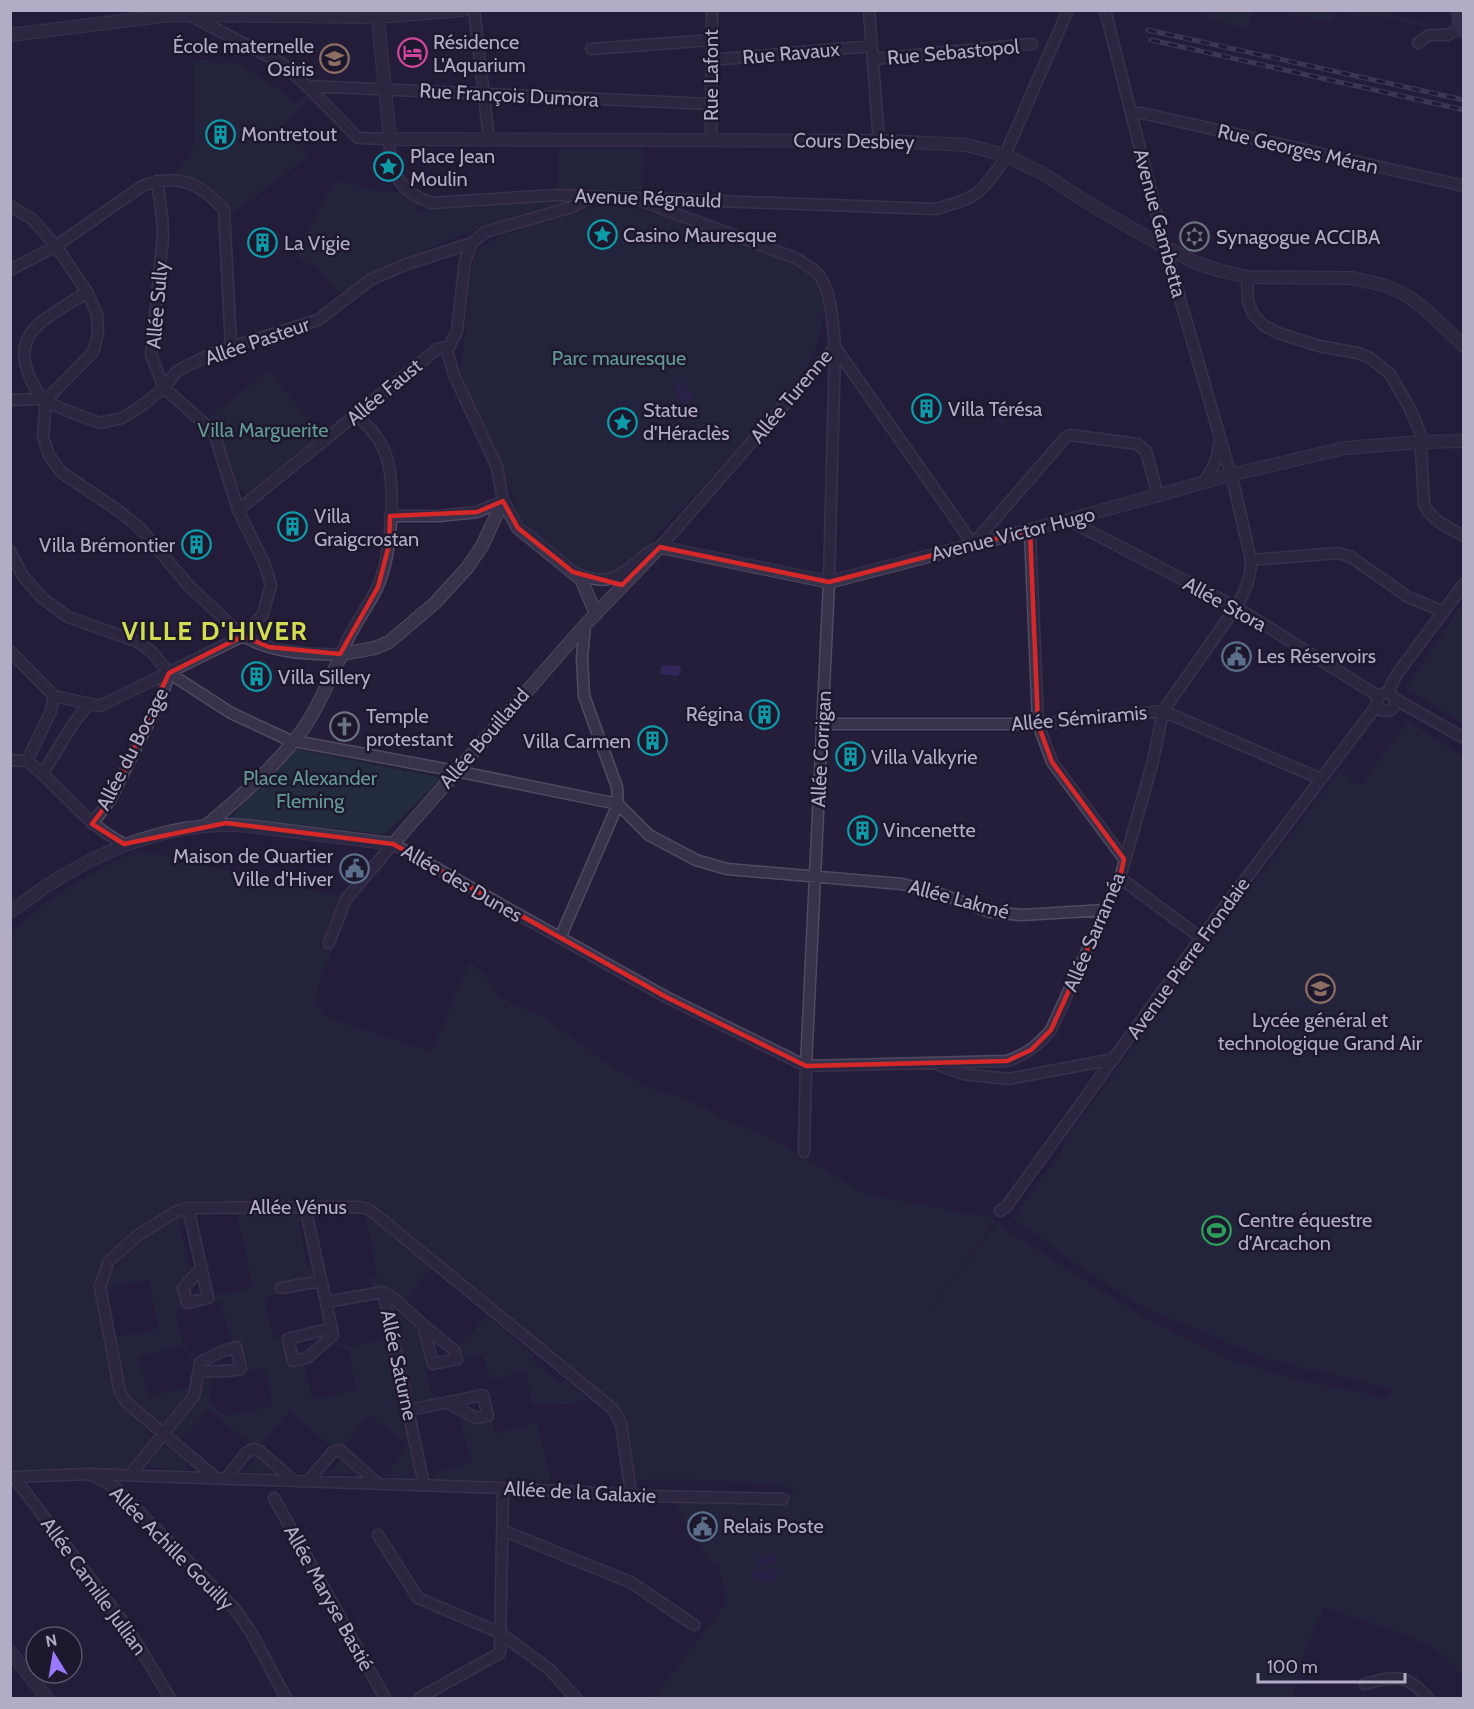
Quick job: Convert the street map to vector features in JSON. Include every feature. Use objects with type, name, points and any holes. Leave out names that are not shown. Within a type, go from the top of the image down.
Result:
[{"type":"main road","points":[[1459,11],[1458,22],[1462,29]]},
{"type":"street","points":[[10,35],[189,13],[378,14],[463,10]]},
{"type":"street","points":[[474,10],[489,139]]},
{"type":"street","name":"Rue Lafont","points":[[711,140],[712,10]]},
{"type":"street","points":[[869,10],[879,141]]},
{"type":"street","points":[[1005,155],[1068,10]]},
{"type":"street","name":"Avenue Gambetta","points":[[1106,10],[1166,247],[1219,434],[1251,560]]},
{"type":"street","name":"Cours Desbiey","points":[[189,13],[280,62],[358,138],[879,141],[966,145],[1005,155],[1042,173],[1096,208],[1194,262],[1246,277],[1352,278],[1387,286],[1406,295],[1425,309],[1464,346]]},
{"type":"street","points":[[378,14],[390,139]]},
{"type":"street","points":[[229,35],[223,27],[230,15]]},
{"type":"street","points":[[1418,43],[1429,35],[1447,35],[1462,29]]},
{"type":"street","points":[[591,49],[711,40]]},
{"type":"street","name":"Rue Sebastopol","points":[[873,59],[1032,44]]},
{"type":"street","name":"Rue Ravaux","points":[[711,60],[872,46]]},
{"type":"street","name":"Rue François Dumora","points":[[307,86],[711,104]]},
{"type":"street","name":"Rue Georges Méran","points":[[1132,114],[1142,113],[1464,186]]},
{"type":"street","name":"Avenue Régnauld","points":[[390,139],[389,154],[396,176],[403,187],[422,200],[444,203],[556,195],[936,209],[972,198],[989,182],[1005,155]]},
{"type":"street","points":[[10,270],[56,246],[142,186],[173,179],[185,181],[202,189],[224,210],[231,346]]},
{"type":"street","name":"Allée Sully","points":[[156,181],[163,236],[151,354],[164,387],[215,436],[238,510],[264,563],[271,585],[263,614],[243,636]]},
{"type":"street","name":"Allée Pasteur","points":[[10,400],[44,400],[65,411],[100,423],[122,418],[140,407],[164,387],[177,371],[231,346],[318,320],[370,280],[407,264],[472,243],[485,232],[572,207],[594,196]]},
{"type":"street","name":"Allée Turenne","points":[[630,196],[798,260],[818,273],[832,313],[835,347],[660,547]]},
{"type":"street","points":[[10,206],[32,219],[56,246],[87,292],[97,314],[98,334],[93,352],[44,400]]},
{"type":"street","points":[[472,243],[465,261],[457,331],[448,347],[454,375],[497,467],[503,501],[518,528],[581,579],[596,614]]},
{"type":"street","points":[[1246,277],[1248,301],[1253,314],[1263,325],[1278,333],[1320,346],[1358,353],[1370,358],[1390,374],[1420,432],[1424,504],[1428,513],[1437,522],[1464,536]]},
{"type":"street","points":[[87,292],[32,327],[24,339],[21,350],[25,367],[35,390],[44,400],[43,437],[49,455],[61,472],[140,528],[189,586],[243,636],[269,647],[322,655],[375,648],[389,642],[435,603],[467,568],[482,546],[503,501]]},
{"type":"street","name":"Allée Faust","points":[[238,510],[437,349],[448,347]]},
{"type":"street","points":[[835,347],[973,544],[1070,435],[1142,446],[1146,451],[1158,496]]},
{"type":"street","name":"Allée Corrigan","points":[[804,1152],[814,877],[829,582],[835,347]]},
{"type":"street","points":[[207,825],[246,792],[294,741],[318,703],[378,587],[389,545],[390,473],[384,449],[376,435],[357,415]]},
{"type":"street","name":"Avenue Gambetta","points":[[1203,483],[1213,470],[1218,457],[1219,434]]},
{"type":"street","name":"Avenue Victor Hugo","points":[[660,547],[829,582],[1230,475],[1345,448],[1464,441]]},
{"type":"street","points":[[1213,470],[1230,475]]},
{"type":"street","points":[[390,516],[439,516],[477,512],[503,501]]},
{"type":"street","name":"Allée Stora","points":[[1068,520],[1236,607],[1385,698],[1464,738]]},
{"type":"street","name":"Allée Sarraméa","points":[[806,1066],[936,1064],[1007,1061],[1018,1058],[1040,1042],[1051,1030],[1120,878],[1124,859],[1052,762],[1038,724],[1030,530]]},
{"type":"street","points":[[573,572],[596,580],[609,579],[623,574],[649,551],[660,547]]},
{"type":"street","name":"Allée Bouillaud","points":[[329,943],[346,898],[585,625],[660,547]]},
{"type":"street","points":[[10,551],[23,576],[42,598],[68,617],[138,642],[152,652],[170,673],[231,713],[294,741],[618,804]]},
{"type":"street","points":[[1124,859],[1153,760],[1163,711],[1246,590],[1250,578],[1251,560],[1338,553],[1351,557],[1408,597],[1444,612]]},
{"type":"street","points":[[609,579],[615,582],[614,595]]},
{"type":"street","name":"Avenue Pierre Frondaie","points":[[1000,1211],[1045,1155],[1201,938],[1385,698],[1397,674],[1464,584]]},
{"type":"street","points":[[560,938],[618,804],[617,787],[584,696],[582,658],[585,625]]},
{"type":"street","points":[[10,651],[54,696],[100,706],[243,636]]},
{"type":"street","name":"Allée du Bocage","points":[[92,824],[110,800],[163,694],[170,673]]},
{"type":"street","points":[[27,761],[51,711],[54,696]]},
{"type":"street","points":[[42,773],[73,724],[89,704]]},
{"type":"street","name":"Allée Sémiramis","points":[[823,724],[1038,724],[1163,711],[1321,779]]},
{"type":"street","points":[[10,760],[27,761],[42,773],[92,824],[124,844]]},
{"type":"street","name":"Allée Lakmé","points":[[618,804],[649,835],[696,860],[727,869],[902,884],[938,893],[990,912],[1022,915],[1105,910]]},
{"type":"street","name":"Allée des Dunes","points":[[10,911],[27,902],[48,885],[124,844],[207,825],[226,823],[393,844],[666,997],[806,1066]]},
{"type":"street","points":[[1120,878],[1201,938]]},
{"type":"street","points":[[936,1064],[963,1074],[1008,1079],[1114,1059]]},
{"type":"street","points":[[305,1207],[331,1328]]},
{"type":"street","points":[[188,1208],[201,1269]]},
{"type":"street","name":"Allée Vénus","points":[[163,1435],[126,1402],[120,1392],[100,1287],[109,1262],[138,1235],[177,1211],[188,1208],[365,1208],[613,1409],[621,1424],[631,1494]]},
{"type":"street","points":[[281,1288],[321,1281]]},
{"type":"street","points":[[384,1292],[397,1300],[423,1325]]},
{"type":"street","name":"Allée Saturne","points":[[326,1302],[384,1292],[424,1485]]},
{"type":"street","points":[[130,1475],[194,1396],[199,1372]]},
{"type":"street","points":[[409,1410],[448,1402]]},
{"type":"street","points":[[163,1435],[221,1478],[253,1449],[260,1450],[294,1481]]},
{"type":"street","points":[[308,1481],[333,1452],[340,1450],[377,1484]]},
{"type":"street","name":"Allée de la Galaxie","points":[[89,1474],[503,1488],[648,1496],[783,1499]]},
{"type":"street","name":"Allée Achille Gouilly","points":[[12,1477],[89,1474],[116,1488],[236,1609],[286,1698]]},
{"type":"street","name":"Allée Camille Jullian","points":[[12,1477],[126,1627],[170,1698]]},
{"type":"street","points":[[419,1698],[500,1653],[503,1488]]},
{"type":"street","name":"Allée Maryse Bastié","points":[[274,1498],[385,1698]]},
{"type":"street","points":[[502,1530],[632,1583],[693,1625]]},
{"type":"street","points":[[378,1535],[418,1598],[500,1633],[549,1669],[576,1698]]},
{"type":"street","points":[[10,1651],[46,1698]]},
{"type":"street","points":[[1365,1684],[1395,1676],[1417,1685],[1428,1698]]},
{"type":"highlighted area","points":[[503,501],[518,528],[573,572],[622,585],[660,547],[829,582],[1030,530],[1038,724],[1052,762],[1124,859],[1120,878],[1051,1030],[1031,1050],[1007,1061],[806,1066],[666,997],[393,844],[226,823],[124,844],[92,824],[110,800],[169,673],[243,636],[269,647],[340,654],[378,587],[389,545],[390,516],[477,512]]},
{"type":"green space","points":[[1335,10],[1333,22],[1278,11]]},
{"type":"green space","points":[[1207,11],[1251,11],[1248,29],[1206,18]]},
{"type":"green space","points":[[1339,11],[1373,11],[1429,23],[1428,28],[1370,13],[1368,16]]},
{"type":"green space","points":[[193,60],[208,60],[217,65],[234,62],[277,87],[295,105],[306,95],[310,99],[282,126],[310,155],[230,215],[183,177],[173,175],[188,158],[194,143]]},
{"type":"green space","points":[[558,149],[644,149],[643,190],[557,189]]},
{"type":"green space","points":[[336,181],[386,192],[403,192],[418,203],[415,210],[425,213],[427,207],[454,208],[556,200],[574,201],[484,226],[369,275],[342,295],[315,266],[296,257],[300,243]]},
{"type":"green space","name":"Parc mauresque","points":[[618,205],[684,221],[795,264],[812,276],[819,288],[823,301],[823,315],[817,345],[797,383],[639,555],[614,574],[602,575],[576,567],[557,555],[528,529],[519,515],[495,447],[471,399],[461,371],[472,265],[478,249],[503,235],[596,207]]},
{"type":"green space","name":"Villa Marguerite","points":[[269,370],[321,435],[246,495],[234,478],[220,437],[207,419]]},
{"type":"green space","points":[[1463,604],[1463,724],[1406,688]]},
{"type":"green space","points":[[1408,721],[1463,757],[1463,1673],[1434,1648],[1396,1631],[1324,1608],[1305,1651],[1293,1698],[654,1698],[726,1603],[719,1565],[710,1561],[671,1499],[786,1502],[794,1488],[676,1479],[636,1480],[624,1423],[607,1399],[415,1238],[369,1203],[190,1202],[172,1206],[135,1230],[104,1259],[94,1287],[115,1393],[145,1427],[152,1440],[128,1468],[11,1470],[10,938],[37,910],[52,899],[136,850],[339,896],[321,945],[333,949],[319,983],[316,1004],[326,1017],[432,1052],[469,962],[485,975],[500,998],[542,1016],[611,1066],[645,1086],[689,1100],[720,1117],[779,1142],[865,1194],[992,1218],[996,1221],[915,1329],[998,1222],[1007,1231],[1148,1320],[1231,1360],[1303,1381],[1387,1398],[1394,1389],[1270,1360],[1147,1309],[1095,1277],[1013,1218],[1062,1151],[1063,1143],[1339,771],[1360,786]]},
{"type":"green space","name":"Place Alexander Fleming","points":[[296,749],[442,778],[385,834],[230,818]]},
{"type":"green space","points":[[237,1213],[303,1215],[304,1222],[299,1223],[307,1267],[313,1266],[312,1276],[280,1283],[282,1293],[264,1297],[274,1339],[284,1336],[291,1364],[303,1361],[312,1399],[357,1390],[348,1350],[329,1341],[330,1339],[349,1347],[389,1339],[416,1473],[414,1477],[384,1477],[408,1445],[368,1414],[344,1446],[330,1448],[290,1411],[260,1445],[240,1436],[209,1409],[180,1440],[174,1436],[173,1432],[196,1402],[205,1374],[213,1374],[209,1402],[226,1416],[273,1406],[264,1367],[245,1371],[232,1344],[221,1301],[212,1302],[211,1296],[253,1288]]},
{"type":"green space","points":[[365,1215],[431,1268],[405,1301],[386,1288],[372,1288],[370,1279],[378,1276]]},
{"type":"green space","points":[[181,1216],[185,1219],[187,1226],[180,1228],[189,1267],[195,1266],[196,1271],[179,1287],[186,1307],[175,1310],[183,1344],[198,1358],[196,1360],[180,1346],[139,1357],[149,1396],[191,1386],[189,1396],[167,1424],[162,1426],[130,1398],[126,1391],[116,1337],[158,1329],[149,1279],[107,1288],[107,1285],[120,1262],[137,1244]]},
{"type":"green space","points":[[391,1304],[394,1304],[419,1328],[430,1367],[425,1368],[434,1400],[412,1404]]},
{"type":"green space","points":[[487,1316],[535,1356],[532,1360],[561,1384],[565,1380],[588,1400],[564,1404],[533,1405],[525,1371],[491,1379],[483,1355],[460,1360],[458,1348]]},
{"type":"green space","points":[[459,1416],[473,1423],[492,1420],[495,1434],[537,1423],[551,1482],[431,1480],[437,1472],[472,1463]]},
{"type":"green space","points":[[165,1447],[186,1461],[186,1469],[180,1471],[149,1467],[148,1463],[153,1456]]},
{"type":"green space","points":[[256,1454],[271,1467],[271,1471],[267,1473],[243,1472],[242,1468],[246,1470],[256,1457],[252,1455]]},
{"type":"green space","points":[[340,1456],[354,1468],[355,1472],[352,1475],[327,1474],[326,1469],[330,1472],[340,1460],[337,1457]]},
{"type":"shaded area","points":[[677,382],[684,383],[693,397],[684,405],[677,394]]},
{"type":"shaded area","points":[[1003,406],[1011,411],[1002,424],[994,419]]},
{"type":"shaded area","points":[[661,665],[680,666],[681,673],[676,676],[661,674]]},
{"type":"shaded area","points":[[771,1554],[775,1556],[776,1564],[769,1563],[761,1567],[758,1565],[757,1562],[763,1556]]},
{"type":"shaded area","points":[[771,1568],[775,1570],[777,1576],[773,1581],[761,1582],[752,1576],[755,1569],[762,1572]]},
{"type":"railway","points":[[1148,30],[1464,100]]},
{"type":"railway","points":[[1151,40],[1464,110]]},
{"type":"place","name":"Résidence L'Aquarium","points":[[412,53]]},
{"type":"place","name":"École maternelle Osiris","points":[[335,58]]},
{"type":"place","name":"Montretout","points":[[220,134]]},
{"type":"place","name":"Place Jean Moulin","points":[[389,167]]},
{"type":"place","name":"Casino Mauresque","points":[[602,235]]},
{"type":"place","name":"Synagogue ACCIBA","points":[[1195,237]]},
{"type":"place","name":"La Vigie","points":[[263,243]]},
{"type":"place","name":"Villa Térésa","points":[[927,409]]},
{"type":"place","name":"Statue d'Héraclès","points":[[622,422]]},
{"type":"place","name":"Villa Graigcrostan","points":[[293,527]]},
{"type":"place","name":"Villa Brémontier","points":[[196,545]]},
{"type":"place","name":"Les Réservoirs","points":[[1236,656]]},
{"type":"place","name":"Villa Sillery","points":[[257,677]]},
{"type":"place","name":"Régina","points":[[764,714]]},
{"type":"place","name":"Temple protestant","points":[[345,727]]},
{"type":"place","name":"Villa Carmen","points":[[652,741]]},
{"type":"place","name":"Villa Valkyrie","points":[[850,757]]},
{"type":"place","name":"Vincenette","points":[[862,830]]},
{"type":"place","name":"Maison de Quartier Ville d'Hiver","points":[[354,868]]},
{"type":"place","name":"Lycée général et technologique Grand Air","points":[[1320,989]]},
{"type":"place","name":"Centre équestre d’Arcachon","points":[[1217,1231]]},
{"type":"place","name":"Relais Poste","points":[[702,1526]]},
{"type":"district","name":"VILLE D'HIVER","points":[[215,631]]}]
